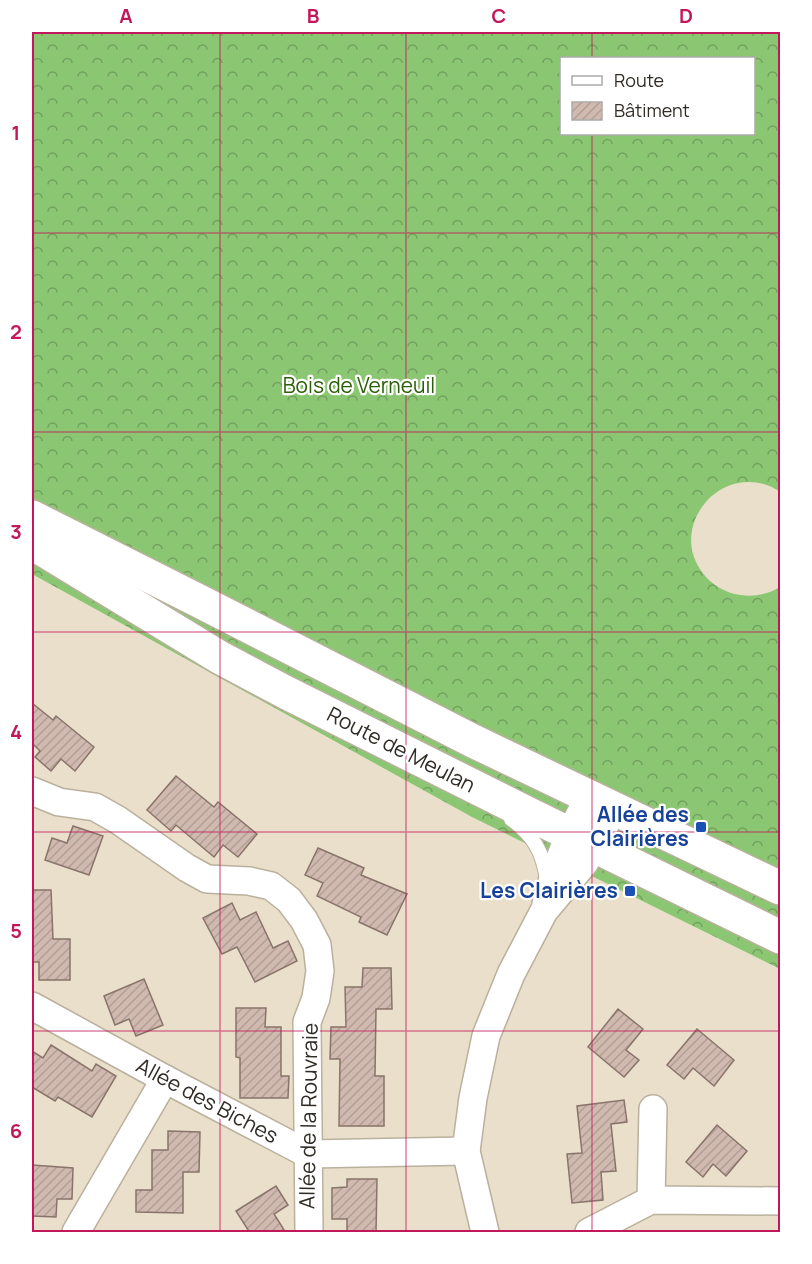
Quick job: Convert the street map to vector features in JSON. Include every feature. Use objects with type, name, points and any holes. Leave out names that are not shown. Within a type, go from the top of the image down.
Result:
[{"type":"main road","name":"Route de Meulan","points":[[32,517],[473,741],[780,888]]},
{"type":"main road","name":"Route de Meulan","points":[[32,543],[219,657],[285,692],[780,937]]},
{"type":"street","name":"Allée de la Rouvraie","points":[[33,796],[95,807],[207,879],[249,881],[271,885],[289,900],[304,920],[317,945],[320,971],[316,998],[307,1022],[309,1233]]},
{"type":"street","points":[[485,1233],[466,1151],[473,1098],[486,1035],[511,974],[546,903],[555,867],[582,840],[602,803]]},
{"type":"street","name":"Allée des Biches","points":[[32,1006],[308,1154],[466,1151]]},
{"type":"street","points":[[76,1233],[165,1079]]},
{"type":"street","points":[[651,1200],[653,1109]]},
{"type":"street","points":[[589,1233],[651,1200],[780,1201]]},
{"type":"lane","points":[[424,761],[530,834],[544,861],[546,903]]},
{"type":"green space","name":"Bois de Verneuil","points":[[32,32],[780,32],[780,492],[768,485],[755,482],[741,482],[718,491],[697,515],[693,525],[691,546],[700,569],[709,580],[730,593],[755,595],[768,593],[780,587],[780,969],[472,817],[32,574]]},
{"type":"building","points":[[32,703],[53,720],[56,716],[94,747],[75,771],[61,759],[51,771],[35,757],[40,751],[32,743]]},
{"type":"building","points":[[176,776],[214,807],[218,802],[257,834],[238,857],[223,845],[214,857],[176,825],[171,831],[147,810]]},
{"type":"building","points":[[73,826],[103,836],[89,875],[45,860],[52,838],[67,843]]},
{"type":"building","points":[[318,848],[364,868],[361,875],[407,894],[387,935],[359,922],[361,917],[317,896],[323,883],[305,875]]},
{"type":"building","points":[[32,890],[51,890],[53,939],[70,939],[70,980],[39,980],[39,962],[32,962]]},
{"type":"building","points":[[232,903],[240,920],[256,912],[273,948],[288,941],[297,961],[255,982],[237,947],[222,954],[203,918]]},
{"type":"building","points":[[363,968],[391,968],[392,1009],[376,1009],[375,1076],[384,1076],[384,1126],[339,1126],[340,1059],[330,1059],[331,1027],[346,1027],[345,987],[362,987]]},
{"type":"building","points":[[144,979],[163,1025],[136,1036],[129,1019],[115,1025],[104,996]]},
{"type":"building","points":[[236,1008],[266,1008],[265,1027],[281,1027],[281,1076],[289,1076],[288,1098],[240,1098],[240,1058],[236,1057]]},
{"type":"building","points":[[618,1009],[643,1029],[626,1050],[639,1060],[624,1077],[588,1047]]},
{"type":"building","points":[[697,1029],[734,1060],[714,1086],[693,1068],[684,1079],[667,1065]]},
{"type":"building","points":[[51,1045],[92,1071],[96,1064],[116,1076],[92,1117],[58,1097],[55,1101],[32,1087],[32,1051],[43,1058]]},
{"type":"building","points":[[624,1100],[627,1122],[611,1124],[616,1171],[601,1172],[603,1200],[572,1203],[567,1154],[582,1153],[577,1106]]},
{"type":"building","points":[[717,1125],[747,1151],[726,1176],[713,1164],[703,1177],[686,1162]]},
{"type":"building","points":[[168,1131],[200,1132],[199,1172],[183,1172],[183,1213],[136,1212],[136,1190],[152,1190],[152,1150],[168,1150]]},
{"type":"building","points":[[32,1165],[73,1168],[72,1199],[57,1199],[56,1217],[32,1216]]},
{"type":"building","points":[[347,1179],[377,1179],[376,1233],[347,1233],[347,1219],[332,1219],[332,1188],[347,1187]]},
{"type":"building","points":[[276,1186],[288,1205],[274,1214],[286,1233],[250,1233],[236,1211]]},
{"type":"place","name":"Allée des Clairières","points":[[701,827]]},
{"type":"place","name":"Les Clairières","points":[[630,891]]}]
